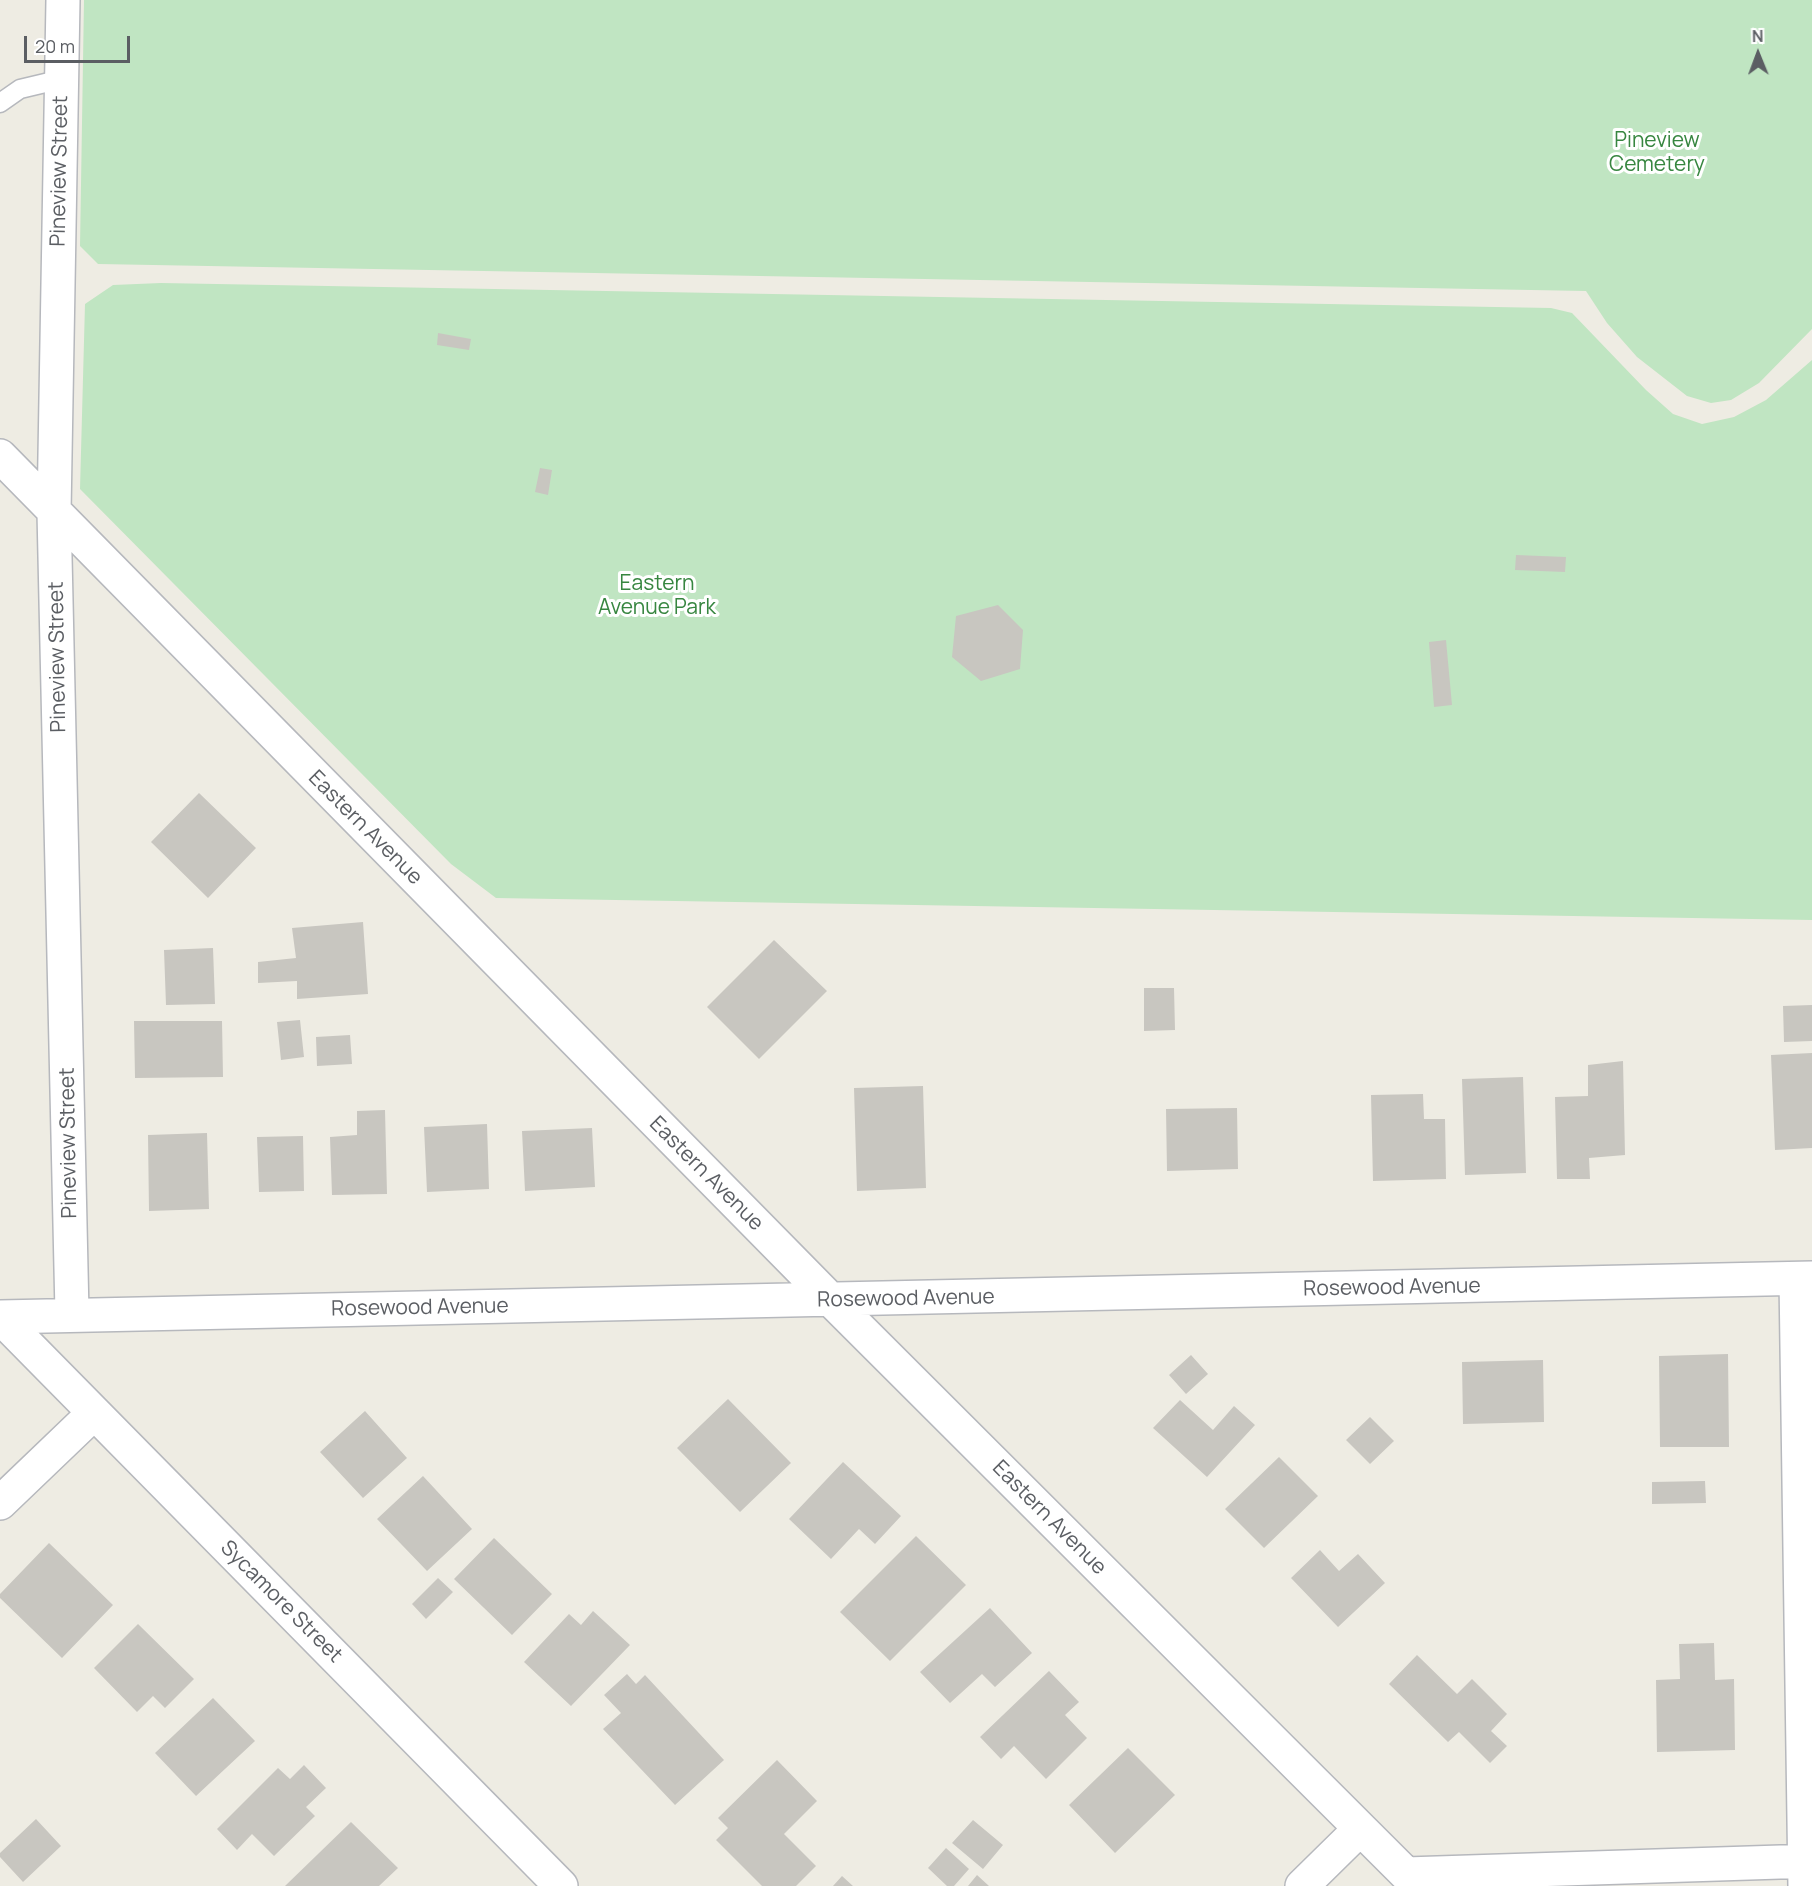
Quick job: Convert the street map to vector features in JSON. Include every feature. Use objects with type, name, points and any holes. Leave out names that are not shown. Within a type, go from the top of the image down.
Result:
[{"type":"street","name":"Pineview Street","points":[[63,0],[54,512],[72,1313]]},
{"type":"street","name":"Eastern Avenue","points":[[0,456],[832,1301],[1412,1880]]},
{"type":"street","name":"Rosewood Avenue","points":[[0,1317],[72,1313],[832,1301],[1804,1278]]},
{"type":"street","points":[[1412,1880],[1807,1870],[1804,1278]]},
{"type":"street","name":"Sycamore Street","points":[[0,1317],[561,1886]]},
{"type":"street","points":[[0,1503],[94,1413]]},
{"type":"street","points":[[1302,1886],[1360,1829]]},
{"type":"lane","points":[[0,103],[20,89],[62,79]]},
{"type":"green space","name":"Pineview Cemetery","points":[[84,0],[1812,0],[1812,329],[1759,383],[1731,400],[1711,403],[1687,396],[1637,357],[1607,323],[1586,291],[98,264],[80,246]]},
{"type":"green space","name":"Eastern Avenue Park","points":[[161,283],[1551,308],[1572,313],[1646,390],[1673,414],[1702,424],[1734,417],[1766,400],[1812,360],[1812,920],[496,898],[451,864],[80,489],[85,304],[113,285]]},
{"type":"building","points":[[438,333],[471,339],[469,350],[437,345]]},
{"type":"building","points":[[540,468],[552,470],[548,495],[535,492]]},
{"type":"building","points":[[1516,555],[1566,557],[1565,572],[1515,570]]},
{"type":"building","points":[[998,605],[1023,630],[1020,669],[981,681],[952,657],[956,616]]},
{"type":"building","points":[[1446,640],[1452,705],[1434,707],[1429,642]]},
{"type":"building","points":[[199,793],[256,848],[208,898],[151,842]]},
{"type":"building","points":[[363,922],[368,994],[297,999],[297,981],[258,983],[258,962],[296,958],[292,928]]},
{"type":"building","points":[[774,940],[827,991],[759,1059],[707,1007]]},
{"type":"building","points":[[213,948],[215,1004],[166,1005],[164,950]]},
{"type":"building","points":[[1144,988],[1174,988],[1175,1030],[1144,1031]]},
{"type":"building","points":[[1812,1005],[1812,1041],[1784,1042],[1783,1006]]},
{"type":"building","points":[[300,1020],[304,1057],[281,1060],[277,1022]]},
{"type":"building","points":[[134,1021],[222,1021],[223,1077],[135,1078]]},
{"type":"building","points":[[350,1035],[352,1064],[317,1066],[316,1037]]},
{"type":"building","points":[[1812,1053],[1812,1148],[1775,1150],[1771,1055]]},
{"type":"building","points":[[1623,1061],[1625,1155],[1589,1158],[1590,1179],[1557,1179],[1555,1097],[1588,1096],[1588,1065]]},
{"type":"building","points":[[1523,1077],[1526,1173],[1465,1175],[1462,1079]]},
{"type":"building","points":[[923,1086],[926,1188],[857,1191],[854,1088]]},
{"type":"building","points":[[1423,1094],[1424,1119],[1445,1119],[1446,1179],[1373,1181],[1371,1095]]},
{"type":"building","points":[[1237,1108],[1238,1169],[1167,1171],[1166,1109]]},
{"type":"building","points":[[385,1110],[387,1194],[332,1195],[330,1137],[357,1135],[357,1111]]},
{"type":"building","points":[[487,1124],[489,1189],[427,1192],[424,1127]]},
{"type":"building","points":[[592,1128],[595,1187],[525,1191],[522,1131]]},
{"type":"building","points":[[207,1133],[209,1209],[149,1211],[148,1135]]},
{"type":"building","points":[[303,1136],[304,1191],[259,1192],[257,1137]]},
{"type":"building","points":[[1728,1354],[1729,1447],[1660,1447],[1659,1356]]},
{"type":"building","points":[[1191,1355],[1208,1374],[1186,1394],[1169,1375]]},
{"type":"building","points":[[1543,1360],[1544,1422],[1463,1424],[1462,1362]]},
{"type":"building","points":[[728,1399],[791,1463],[740,1512],[677,1448]]},
{"type":"building","points":[[1180,1400],[1213,1430],[1234,1406],[1255,1425],[1207,1477],[1153,1428]]},
{"type":"building","points":[[365,1411],[407,1458],[363,1498],[320,1452]]},
{"type":"building","points":[[1370,1417],[1394,1441],[1370,1464],[1346,1440]]},
{"type":"building","points":[[1279,1457],[1318,1496],[1264,1548],[1225,1509]]},
{"type":"building","points":[[843,1462],[901,1516],[875,1544],[859,1529],[831,1559],[789,1519]]},
{"type":"building","points":[[423,1476],[472,1529],[427,1571],[377,1519]]},
{"type":"building","points":[[1705,1481],[1706,1503],[1652,1504],[1652,1482]]},
{"type":"building","points":[[916,1536],[966,1585],[890,1661],[840,1612]]},
{"type":"building","points":[[494,1538],[552,1594],[512,1635],[454,1579]]},
{"type":"building","points":[[49,1543],[113,1605],[62,1658],[0,1598],[0,1594]]},
{"type":"building","points":[[1320,1550],[1339,1571],[1358,1554],[1385,1583],[1338,1627],[1291,1578]]},
{"type":"building","points":[[438,1578],[453,1592],[426,1619],[412,1604]]},
{"type":"building","points":[[990,1608],[1032,1653],[995,1687],[982,1674],[950,1703],[920,1672]]},
{"type":"building","points":[[593,1611],[630,1645],[571,1706],[524,1662],[569,1614],[581,1625]]},
{"type":"building","points":[[138,1624],[194,1679],[165,1708],[153,1696],[137,1712],[94,1668]]},
{"type":"building","points":[[1714,1643],[1715,1680],[1734,1679],[1735,1750],[1657,1752],[1656,1680],[1680,1679],[1679,1644]]},
{"type":"building","points":[[1417,1655],[1457,1694],[1472,1679],[1507,1714],[1491,1731],[1507,1746],[1490,1763],[1459,1732],[1448,1742],[1389,1684]]},
{"type":"building","points":[[1049,1671],[1079,1702],[1065,1715],[1087,1738],[1046,1779],[1014,1746],[1001,1759],[980,1737]]},
{"type":"building","points":[[627,1674],[636,1684],[645,1675],[724,1760],[675,1805],[603,1729],[621,1713],[604,1695]]},
{"type":"building","points":[[213,1698],[255,1741],[196,1796],[155,1753]]},
{"type":"building","points":[[1128,1748],[1175,1795],[1115,1853],[1069,1805]]},
{"type":"building","points":[[777,1760],[817,1801],[784,1834],[816,1866],[796,1886],[762,1886],[716,1840],[728,1828],[718,1818]]},
{"type":"building","points":[[304,1765],[326,1788],[306,1807],[315,1816],[274,1856],[252,1834],[237,1850],[217,1829],[278,1768],[290,1779]]},
{"type":"building","points":[[36,1819],[61,1846],[23,1882],[0,1857],[0,1853]]},
{"type":"building","points":[[973,1820],[1003,1845],[983,1869],[952,1843]]},
{"type":"building","points":[[351,1822],[398,1868],[379,1886],[285,1886]]},
{"type":"building","points":[[946,1848],[969,1869],[954,1886],[947,1886],[928,1868]]},
{"type":"building","points":[[977,1875],[989,1886],[968,1886]]},
{"type":"building","points":[[842,1876],[853,1886],[833,1886]]}]
